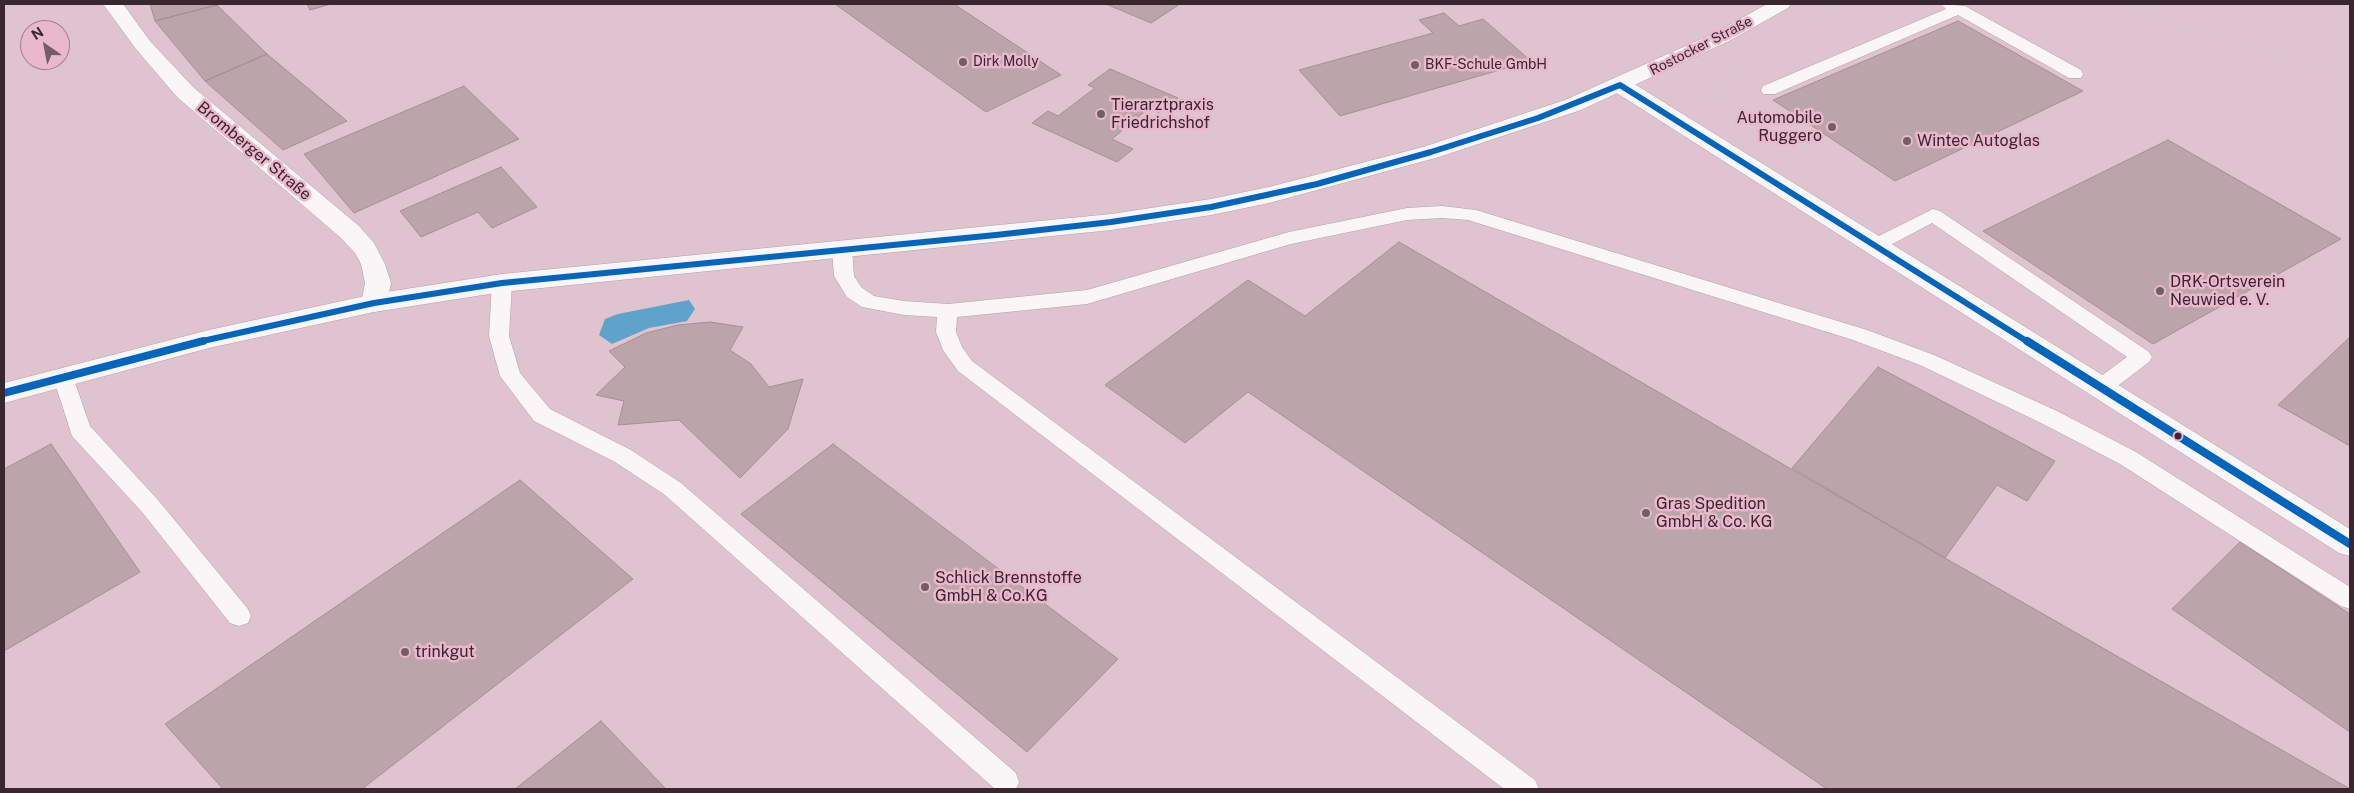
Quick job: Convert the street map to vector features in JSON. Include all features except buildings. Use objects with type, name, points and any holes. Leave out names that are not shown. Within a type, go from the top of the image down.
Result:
[{"type":"street","name":"Bromberger Straße","points":[[113,4],[143,46],[185,92],[350,232],[365,249],[373,264],[378,283],[374,303]]},
{"type":"street","name":"Rostocker Straße","points":[[4,394],[290,320],[374,303],[502,283],[1111,222],[1221,205],[1326,182],[1431,152],[1538,118],[1620,86],[1722,37],[1781,4]]},
{"type":"street","points":[[1620,86],[2350,544]]},
{"type":"lane","points":[[1769,90],[1954,7],[2075,74]]},
{"type":"lane","points":[[842,250],[844,276],[854,292],[869,302],[904,308],[948,311],[1087,297],[1121,289],[1289,238],[1407,214],[1442,212],[1469,214],[1860,335],[1927,360],[2049,417],[2128,458],[2350,598]]},
{"type":"lane","points":[[1874,246],[1933,215],[2142,357],[2100,388]]},
{"type":"lane","points":[[502,283],[499,336],[510,376],[542,415],[623,456],[673,489],[1006,782]]},
{"type":"lane","points":[[948,311],[946,332],[953,350],[965,366],[1525,789]]},
{"type":"lane","points":[[64,377],[80,430],[150,506],[239,616]]},
{"type":"path","points":[[2114,4],[2350,80]]},
{"type":"water","points":[[689,300],[695,309],[687,321],[649,328],[612,344],[599,335],[605,319],[618,314]]},
{"type":"transit line","points":[[4,393],[209,339],[299,318],[374,303],[502,283],[996,235],[1111,222],[1211,207],[1317,184],[1431,152],[1538,118],[1620,85],[2350,544]]},
{"type":"place","name":"Dirk Molly","points":[[963,62]]},
{"type":"place","name":"BKF-Schule GmbH","points":[[1415,65]]},
{"type":"place","name":"Tierarztpraxis Friedrichshof","points":[[1101,114]]},
{"type":"place","name":"Automobile Ruggero","points":[[1832,127]]},
{"type":"place","name":"Wintec Autoglas","points":[[1907,141]]},
{"type":"place","name":"DRK-Ortsverein Neuwied e. V.","points":[[2160,291]]},
{"type":"place","name":"Gras Spedition GmbH & Co. KG","points":[[1646,513]]},
{"type":"place","name":"Schlick Brennstoffe GmbH & Co.KG","points":[[925,587]]},
{"type":"place","name":"trinkgut","points":[[405,652]]}]
